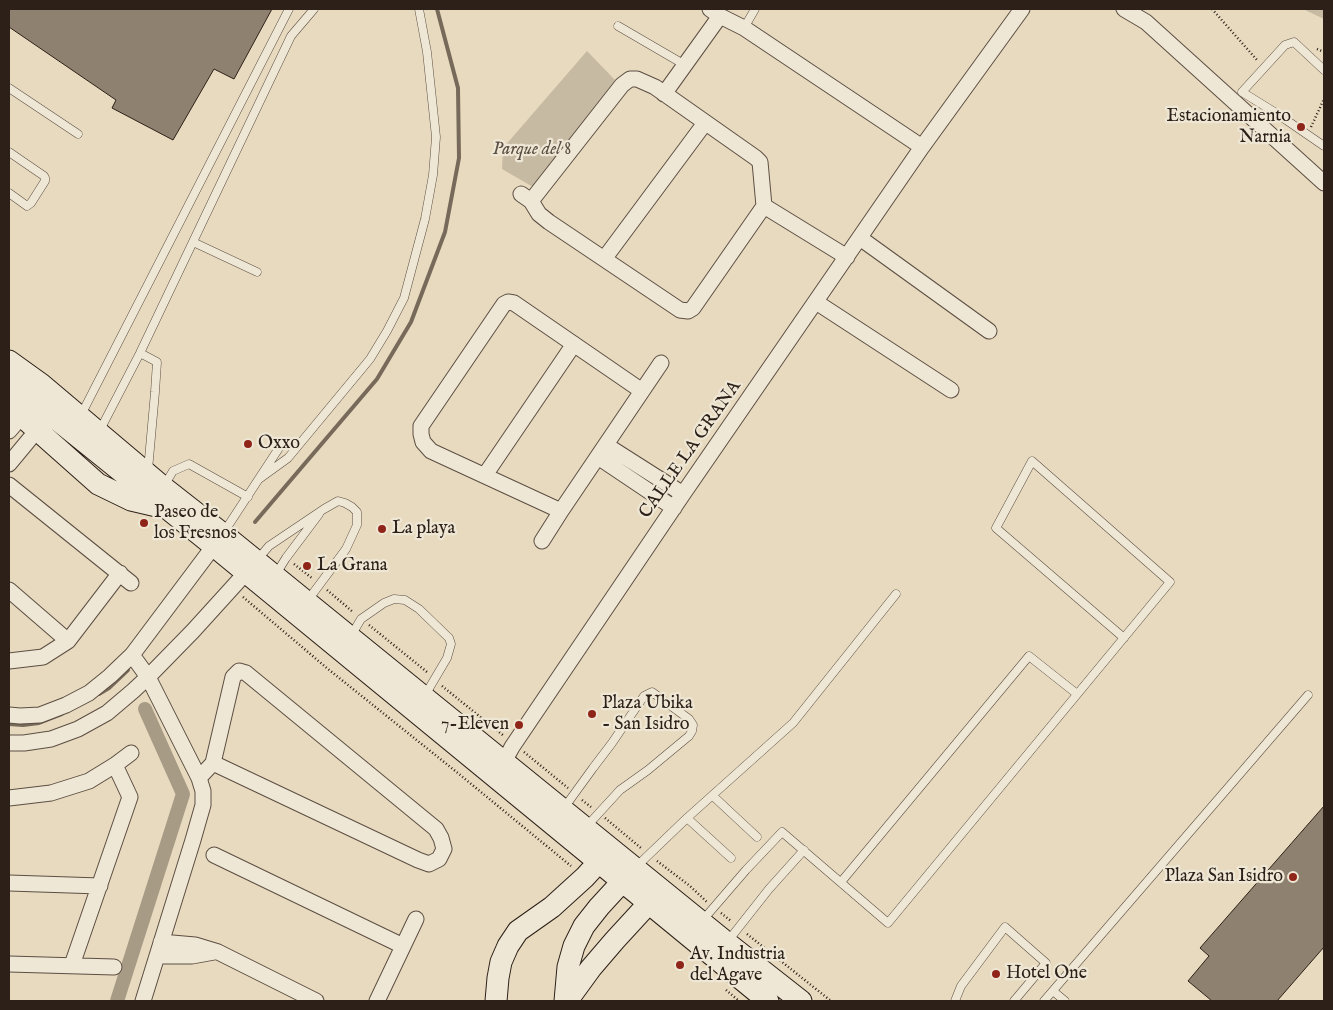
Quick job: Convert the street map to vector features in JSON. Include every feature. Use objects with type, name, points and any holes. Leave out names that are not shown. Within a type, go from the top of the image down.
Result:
[{"type":"main road","points":[[9,360],[41,384],[33,411]]},
{"type":"main road","points":[[9,381],[33,411],[167,508],[218,540],[257,560],[504,761],[568,802],[592,820],[598,863]]},
{"type":"main road","points":[[33,411],[80,417],[155,481],[218,540]]},
{"type":"main road","points":[[257,560],[350,637],[430,688],[504,761],[598,863],[635,868],[708,915],[733,936],[801,1001]]},
{"type":"main road","points":[[496,1001],[501,962],[508,946],[518,932],[552,907],[598,863]]},
{"type":"main road","points":[[635,868],[649,903],[768,1001]]},
{"type":"main road","points":[[566,1001],[568,967],[574,946],[584,926],[635,868]]},
{"type":"main road","points":[[566,1001],[597,961],[649,903]]},
{"type":"street","name":"CALLE LA GRANA","points":[[504,761],[683,494],[922,147],[1022,9]]},
{"type":"street","points":[[1124,9],[1143,15],[1324,182]]},
{"type":"street","points":[[664,94],[685,65],[715,12],[744,28],[922,147]]},
{"type":"street","points":[[630,79],[637,79],[655,87],[704,122],[760,162],[764,206],[693,308],[688,311],[680,310],[549,222],[539,214],[526,198],[622,85],[630,79]]},
{"type":"street","points":[[604,259],[704,122]]},
{"type":"street","points":[[764,206],[847,257]]},
{"type":"street","points":[[860,238],[989,331]]},
{"type":"street","points":[[561,511],[431,451],[423,442],[421,426],[498,312],[508,302],[514,303],[642,391]]},
{"type":"street","points":[[816,302],[951,390]]},
{"type":"street","points":[[485,475],[574,344]]},
{"type":"street","points":[[542,541],[661,363]]},
{"type":"street","points":[[9,464],[33,411]]},
{"type":"street","points":[[602,451],[683,494]]},
{"type":"street","points":[[602,451],[674,508]]},
{"type":"street","points":[[9,485],[125,578],[68,641],[43,656],[9,661]]},
{"type":"street","points":[[9,715],[40,715],[66,705],[88,693],[110,676],[132,655],[218,540]]},
{"type":"street","points":[[9,743],[24,744],[51,739],[78,729],[107,713],[134,692],[193,631],[257,560]]},
{"type":"street","points":[[9,590],[68,641]]},
{"type":"street","points":[[132,655],[148,677],[200,778],[204,791],[203,805],[193,840],[143,1001]]},
{"type":"street","points":[[200,778],[213,763],[234,678],[239,671],[246,673],[436,829],[442,838],[444,849],[439,859],[429,864],[418,860],[213,763]]},
{"type":"street","points":[[9,798],[50,793],[89,781],[131,753]]},
{"type":"street","points":[[72,965],[130,797],[115,765]]},
{"type":"street","points":[[214,855],[403,946]]},
{"type":"street","points":[[9,884],[100,886]]},
{"type":"street","points":[[377,1001],[416,919]]},
{"type":"street","points":[[159,949],[195,945],[218,952],[299,998],[316,1001]]},
{"type":"street","points":[[9,964],[114,967]]},
{"type":"lane","points":[[80,417],[289,9]]},
{"type":"lane","points":[[99,432],[140,353],[291,36],[314,9]]},
{"type":"lane","points":[[259,479],[288,458],[370,359],[404,298],[425,219],[433,175],[436,137],[427,52],[419,9]]},
{"type":"lane","points":[[744,28],[755,9]]},
{"type":"lane","points":[[618,26],[685,65]]},
{"type":"lane","points":[[1324,70],[1294,42],[1285,45],[1242,92],[1324,146]]},
{"type":"lane","points":[[9,88],[78,134]]},
{"type":"lane","points":[[9,152],[45,178],[31,203],[27,206],[9,193]]},
{"type":"lane","points":[[193,242],[257,272]]},
{"type":"lane","points":[[140,353],[157,362],[155,481],[189,464],[248,497]]},
{"type":"lane","points":[[218,540],[281,445]]},
{"type":"lane","points":[[708,915],[746,870],[782,832],[888,923],[1077,694],[1124,638],[1170,582],[1032,461],[996,528],[1124,638]]},
{"type":"lane","points":[[257,560],[324,509],[338,501],[352,507],[357,512],[357,526],[346,549],[306,602]]},
{"type":"lane","points":[[275,575],[324,509]]},
{"type":"lane","points":[[635,868],[793,723],[896,594]]},
{"type":"lane","points":[[350,637],[361,619],[384,603],[394,599],[405,600],[419,609],[449,638],[451,644],[447,658],[430,688]]},
{"type":"lane","points":[[841,882],[1029,656],[1077,694]]},
{"type":"lane","points":[[568,802],[644,696],[652,692],[689,719],[693,724],[689,736],[648,770],[620,790],[592,820]]},
{"type":"lane","points":[[1044,1001],[1308,695]]},
{"type":"lane","points":[[713,796],[757,837]]},
{"type":"lane","points":[[688,818],[731,858]]},
{"type":"lane","points":[[733,936],[769,889],[804,850]]},
{"type":"lane","points":[[956,1001],[961,986],[1005,927],[1046,963],[1014,1001]]},
{"type":"lane","points":[[1053,991],[1065,1001]]},
{"type":"path","points":[[1212,9],[1259,62]]},
{"type":"path","points":[[1306,134],[1324,99]]},
{"type":"path","points":[[286,558],[361,619],[504,761],[568,802],[592,820],[635,868],[690,886],[708,915],[733,936],[831,1001]]},
{"type":"path","points":[[232,588],[328,669],[598,863]]},
{"type":"path","points":[[724,989],[739,1001]]},
{"type":"green space","points":[[1303,9],[1324,9],[1324,19]]},
{"type":"green space","name":"Parque del 8","points":[[587,51],[615,80],[533,187],[502,169],[503,148]]},
{"type":"building","points":[[9,9],[272,9],[234,79],[214,69],[173,140],[112,108],[116,100],[9,27]]},
{"type":"building","name":"Plaza San Isidro","points":[[1324,806],[1324,947],[1277,1001],[1212,1001],[1188,981],[1209,956],[1200,948]]},
{"type":"waterway","points":[[255,522],[377,379],[411,322],[445,232],[459,158],[458,88],[437,9]]},
{"type":"waterway","points":[[99,694],[109,688],[128,670]]},
{"type":"waterway","points":[[117,1001],[183,794],[145,709]]},
{"type":"waterway","points":[[9,724],[39,723],[62,714]]},
{"type":"place","name":"Estacionamiento Narnia","points":[[1301,127]]},
{"type":"place","name":"Oxxo","points":[[248,444]]},
{"type":"place","name":"Paseo de los Fresnos","points":[[144,523]]},
{"type":"place","name":"La playa","points":[[382,529]]},
{"type":"place","name":"La Grana","points":[[307,566]]},
{"type":"place","name":"Plaza Ubika - San Isidro","points":[[592,714]]},
{"type":"place","name":"7-Eleven","points":[[519,725]]},
{"type":"place","name":"Plaza San Isidro","points":[[1293,877]]},
{"type":"place","name":"Av. Industria del Agave","points":[[680,965]]},
{"type":"place","name":"Hotel One","points":[[996,974]]}]
